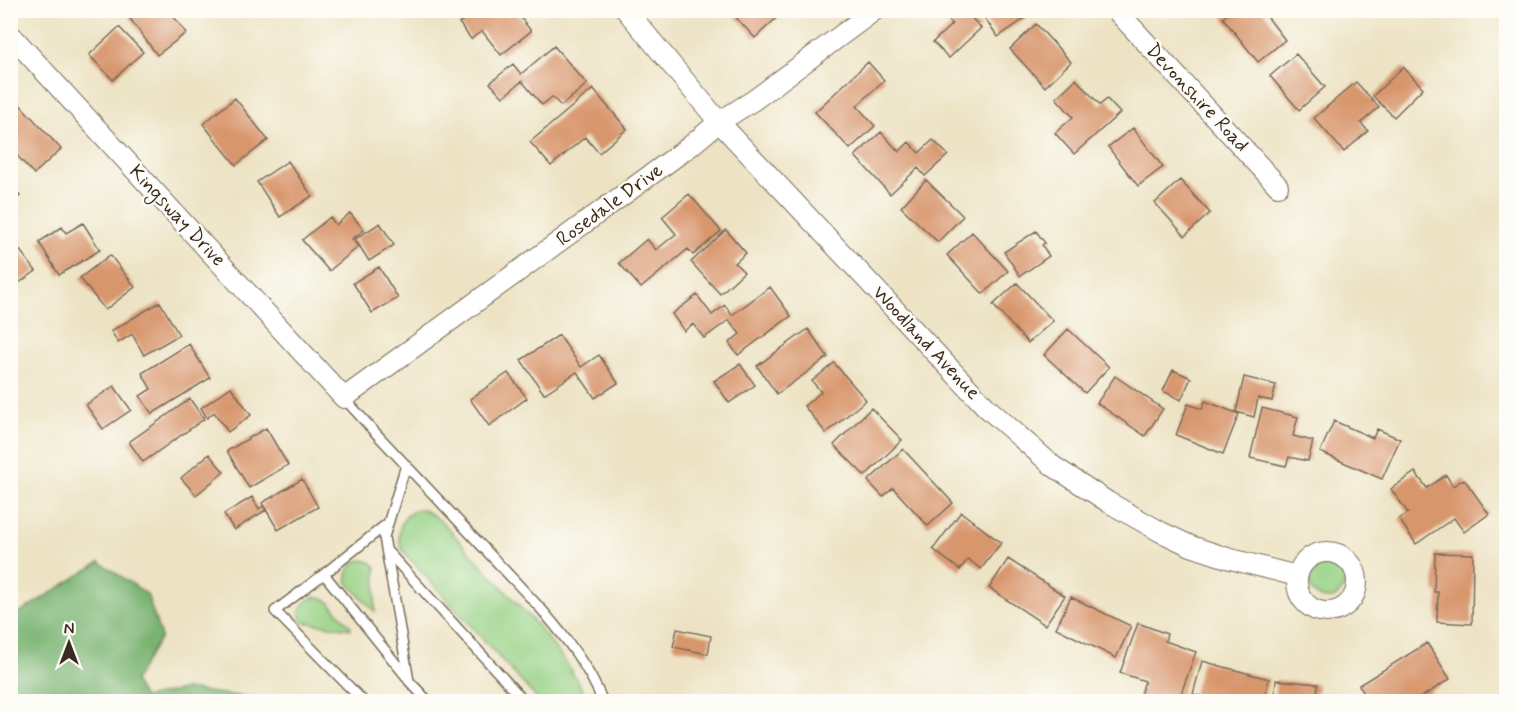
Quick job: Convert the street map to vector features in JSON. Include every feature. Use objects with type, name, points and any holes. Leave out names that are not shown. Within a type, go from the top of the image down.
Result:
[{"type":"street","name":"Woodland Avenue","points":[[626,10],[719,122],[986,407],[1053,466],[1108,502],[1171,537],[1227,558],[1297,576]]},
{"type":"street","name":"Rosedale Drive","points":[[344,398],[875,10]]},
{"type":"street","name":"Devonshire Road","points":[[1116,10],[1278,186]]},
{"type":"street","name":"Kingsway Drive","points":[[10,34],[344,398]]},
{"type":"lane","points":[[344,398],[542,610],[584,663],[603,702]]},
{"type":"lane","points":[[406,465],[384,537],[409,681]]},
{"type":"lane","points":[[364,702],[275,611],[388,523]]},
{"type":"lane","points":[[386,550],[525,702]]},
{"type":"lane","points":[[324,574],[409,681],[429,702]]},
{"type":"green space","points":[[421,509],[443,523],[537,625],[567,664],[589,701],[539,701],[403,551],[399,538],[401,525],[408,515]]},
{"type":"green space","points":[[362,560],[376,567],[375,612],[347,582],[350,568]]},
{"type":"green space","points":[[100,562],[147,594],[161,637],[134,681],[144,698],[186,689],[246,697],[258,701],[11,701],[11,618]]},
{"type":"green space","points":[[1327,565],[1339,570],[1344,582],[1339,594],[1327,599],[1315,594],[1310,582],[1315,570]]},
{"type":"green space","points":[[315,597],[326,599],[351,629],[303,622],[300,610],[307,601]]},
{"type":"building","points":[[135,10],[169,10],[186,33],[157,55],[128,16]]},
{"type":"building","points":[[475,10],[515,10],[531,31],[501,55],[482,31],[471,39],[459,23]]},
{"type":"building","points":[[729,10],[785,10],[755,38]]},
{"type":"building","points":[[951,10],[964,10],[981,28],[949,58],[933,42],[952,24],[945,16]]},
{"type":"building","points":[[979,10],[1022,10],[1027,17],[998,37]]},
{"type":"building","points":[[1233,10],[1262,10],[1285,40],[1258,62],[1223,18]]},
{"type":"building","points":[[1036,24],[1071,62],[1045,87],[1010,49]]},
{"type":"building","points":[[119,27],[143,52],[113,80],[89,55]]},
{"type":"building","points":[[554,46],[587,84],[561,106],[552,97],[542,105],[522,81],[503,97],[490,83],[513,64],[521,74]]},
{"type":"building","points":[[1296,54],[1325,87],[1299,110],[1270,76]]},
{"type":"building","points":[[868,62],[884,80],[857,106],[875,126],[850,149],[815,112]]},
{"type":"building","points":[[1403,67],[1423,88],[1394,117],[1373,96]]},
{"type":"building","points":[[1076,79],[1100,105],[1107,99],[1120,113],[1074,154],[1055,133],[1073,117],[1056,98]]},
{"type":"building","points":[[1356,82],[1379,107],[1361,123],[1368,131],[1344,152],[1314,118]]},
{"type":"building","points":[[593,89],[627,129],[599,153],[585,137],[551,166],[530,142]]},
{"type":"building","points":[[10,94],[61,149],[34,174],[10,148]]},
{"type":"building","points":[[235,98],[268,140],[236,165],[203,124]]},
{"type":"building","points":[[1133,128],[1163,167],[1138,186],[1108,147]]},
{"type":"building","points":[[881,132],[899,152],[909,142],[919,153],[933,140],[948,155],[925,176],[918,168],[890,194],[855,156]]},
{"type":"building","points":[[288,161],[312,196],[280,217],[257,182]]},
{"type":"building","points":[[926,180],[963,216],[938,242],[901,207]]},
{"type":"building","points":[[1180,180],[1210,213],[1185,236],[1155,203]]},
{"type":"building","points":[[10,184],[20,196],[10,204]]},
{"type":"building","points":[[689,194],[721,231],[693,255],[688,249],[641,288],[619,263],[647,239],[656,250],[676,234],[662,217]]},
{"type":"building","points":[[350,213],[364,230],[352,239],[358,247],[329,271],[302,240],[330,217],[336,225]]},
{"type":"building","points":[[83,223],[100,250],[59,275],[39,242],[62,227],[66,233]]},
{"type":"building","points":[[380,223],[394,245],[369,261],[355,239]]},
{"type":"building","points":[[726,230],[746,253],[735,263],[744,272],[720,294],[691,262]]},
{"type":"building","points":[[1036,231],[1045,243],[1042,245],[1049,256],[1020,276],[1004,252]]},
{"type":"building","points":[[972,232],[1008,271],[983,294],[947,255]]},
{"type":"building","points":[[18,248],[36,271],[16,285],[10,277],[10,254]]},
{"type":"building","points":[[110,255],[135,287],[105,310],[80,278]]},
{"type":"building","points":[[379,267],[398,298],[372,313],[353,283]]},
{"type":"building","points":[[1017,283],[1053,321],[1028,343],[993,305]]},
{"type":"building","points":[[770,287],[791,316],[738,355],[729,343],[740,334],[729,320],[704,338],[693,324],[684,331],[672,314],[697,295],[712,315],[725,305],[732,315]]},
{"type":"building","points":[[160,302],[179,335],[144,355],[132,334],[118,343],[111,331]]},
{"type":"building","points":[[808,329],[828,357],[777,394],[757,366]]},
{"type":"building","points":[[1068,329],[1109,367],[1085,393],[1044,355]]},
{"type":"building","points":[[559,335],[581,367],[599,355],[618,383],[595,398],[577,372],[544,394],[521,360]]},
{"type":"building","points":[[189,344],[210,378],[152,414],[140,396],[151,389],[142,373]]},
{"type":"building","points":[[834,363],[866,400],[826,433],[804,406],[821,392],[812,381]]},
{"type":"building","points":[[740,364],[755,385],[729,403],[714,381]]},
{"type":"building","points":[[1173,370],[1191,378],[1181,400],[1163,391]]},
{"type":"building","points":[[508,373],[527,398],[489,426],[470,399]]},
{"type":"building","points":[[1115,376],[1163,409],[1145,436],[1097,403]]},
{"type":"building","points":[[1244,377],[1276,385],[1272,401],[1258,398],[1254,417],[1236,412]]},
{"type":"building","points":[[114,386],[131,410],[103,429],[86,405]]},
{"type":"building","points":[[231,387],[251,415],[228,432],[214,412],[207,418],[201,408]]},
{"type":"building","points":[[190,399],[204,419],[143,462],[129,442]]},
{"type":"building","points":[[1205,401],[1239,414],[1223,454],[1176,435],[1188,404],[1202,409]]},
{"type":"building","points":[[871,408],[902,440],[865,476],[834,445]]},
{"type":"building","points":[[1262,408],[1298,417],[1293,436],[1313,441],[1308,461],[1289,457],[1286,466],[1250,458]]},
{"type":"building","points":[[1334,421],[1373,438],[1377,429],[1400,439],[1382,479],[1320,452]]},
{"type":"building","points":[[266,428],[288,465],[249,488],[227,451]]},
{"type":"building","points":[[903,449],[953,503],[928,526],[893,488],[883,497],[868,481]]},
{"type":"building","points":[[209,454],[224,472],[196,495],[181,478]]},
{"type":"building","points":[[1415,472],[1427,488],[1446,475],[1453,486],[1464,479],[1489,514],[1464,532],[1454,518],[1416,544],[1399,519],[1408,513],[1391,489]]},
{"type":"building","points":[[302,479],[318,507],[278,530],[262,503]]},
{"type":"building","points":[[252,497],[259,509],[263,506],[266,510],[234,530],[224,514]]},
{"type":"building","points":[[961,512],[1001,543],[981,569],[968,559],[960,570],[933,549]]},
{"type":"building","points":[[1435,553],[1473,554],[1472,624],[1437,622],[1438,592],[1434,592]]},
{"type":"building","points":[[1008,559],[1065,596],[1045,625],[989,588]]},
{"type":"building","points":[[1071,597],[1131,626],[1116,658],[1056,628]]},
{"type":"building","points":[[1138,623],[1167,634],[1165,641],[1196,652],[1178,702],[1138,701],[1145,681],[1120,673]]},
{"type":"building","points":[[677,629],[711,636],[708,654],[673,647]]},
{"type":"building","points":[[1427,643],[1450,679],[1414,702],[1369,702],[1359,685]]},
{"type":"building","points":[[1202,661],[1269,679],[1263,702],[1220,702],[1193,694]]},
{"type":"building","points":[[1276,680],[1318,684],[1317,694],[1349,697],[1348,702],[1274,702]]}]
